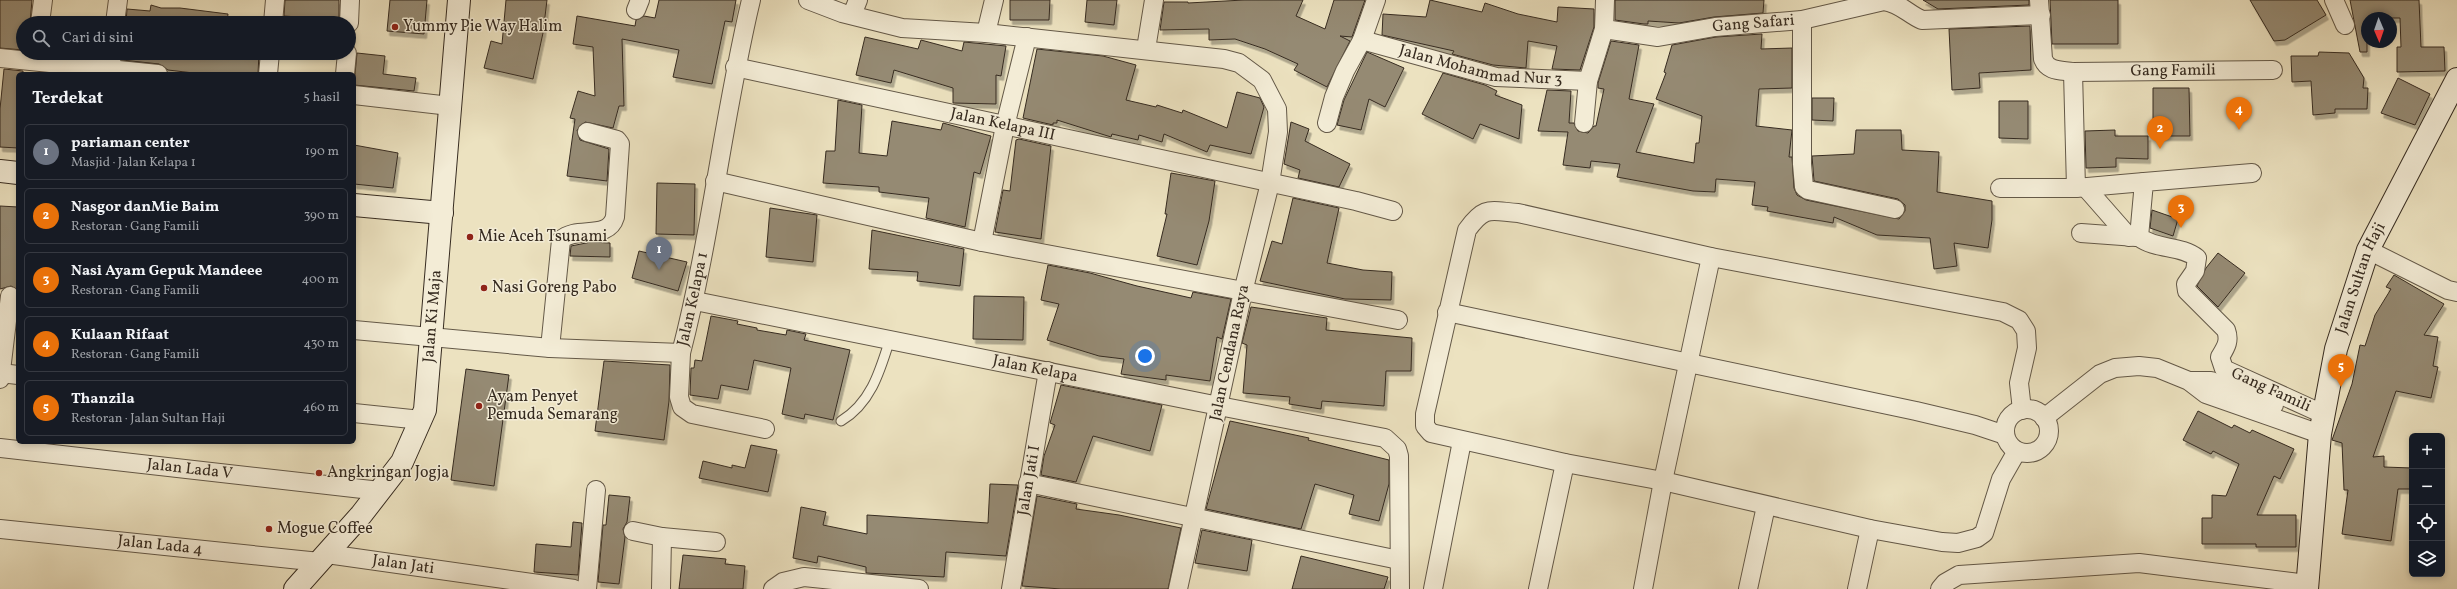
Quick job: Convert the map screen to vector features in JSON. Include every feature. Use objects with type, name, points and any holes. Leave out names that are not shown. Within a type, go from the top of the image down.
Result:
[{"type":"main road","name":"Jalan Ki Maja","points":[[295,589],[324,558],[380,491],[402,462],[425,410],[459,0]]},
{"type":"main road","name":"Jalan Sultan Haji","points":[[2307,587],[2322,424],[2336,349],[2368,250],[2457,79]]},
{"type":"main road","points":[[0,171],[16,173]]},
{"type":"main road","points":[[356,205],[442,213]]},
{"type":"street","points":[[41,16],[43,0]]},
{"type":"street","points":[[116,16],[118,0]]},
{"type":"street","points":[[274,16],[275,0]]},
{"type":"street","points":[[349,16],[350,0]]},
{"type":"street","name":"Jalan Kelapa 1","points":[[356,330],[550,348],[681,353],[695,301],[735,67],[751,0]]},
{"type":"street","points":[[808,0],[855,8],[902,28],[986,33],[1146,49],[1154,0]]},
{"type":"street","points":[[986,33],[994,0]]},
{"type":"street","points":[[1327,123],[1345,71],[1362,40],[1376,0]]},
{"type":"street","points":[[1584,123],[1588,81],[1604,29],[1604,0]]},
{"type":"street","points":[[2334,0],[2345,25]]},
{"type":"street","name":"Gang Safari","points":[[1604,29],[1658,37],[1715,27],[1802,20],[1884,1],[1894,2],[1912,16],[1922,20],[2040,8]]},
{"type":"street","name":"Gang Famili","points":[[2040,8],[2043,59],[2046,66],[2051,69],[2073,72],[2274,70]]},
{"type":"street","points":[[1802,20],[1802,164],[1804,187],[1808,190],[1895,209]]},
{"type":"street","points":[[982,242],[1005,126],[1027,37]]},
{"type":"street","name":"Jalan Mohammad Nur 3","points":[[1362,40],[1496,77],[1588,81]]},
{"type":"street","name":"Jalan Cendana Raya","points":[[1146,49],[1224,58],[1239,63],[1262,80],[1277,109],[1278,116],[1278,132],[1270,183],[1243,292],[1178,589]]},
{"type":"street","points":[[0,58],[16,58]]},
{"type":"street","points":[[64,60],[111,65],[148,72]]},
{"type":"street","points":[[268,72],[269,60]]},
{"type":"street","points":[[345,72],[346,60]]},
{"type":"street","name":"Jalan Kelapa III","points":[[735,67],[1270,183],[1356,200],[1393,211]]},
{"type":"street","points":[[2073,72],[2081,188],[2134,237]]},
{"type":"street","points":[[356,95],[450,106]]},
{"type":"street","points":[[550,348],[561,240],[572,234],[607,230],[613,225],[615,217],[620,144],[617,140],[587,132]]},
{"type":"street","points":[[2000,188],[2081,188],[2252,173]]},
{"type":"street","points":[[715,181],[982,242],[1398,320]]},
{"type":"street","points":[[2134,237],[2144,182]]},
{"type":"street","points":[[2017,451],[2001,479],[1984,533],[1977,538],[1958,543],[1942,542],[1870,529],[1663,481],[1565,463],[1462,441],[1431,433],[1424,421],[1467,230],[1478,215],[1489,210],[1518,213],[1711,257],[2003,312],[2019,320],[2026,331],[2027,348],[2019,383],[2022,410]]},
{"type":"street","name":"Gang Famili","points":[[2081,233],[2134,237],[2149,243],[2191,253],[2197,258],[2195,271],[2186,284],[2187,291],[2226,330],[2228,345],[2220,357],[2224,369],[2322,424]]},
{"type":"street","points":[[2368,250],[2448,290],[2457,292]]},
{"type":"street","points":[[1643,589],[1663,481],[1711,257]]},
{"type":"street","points":[[6,376],[9,296]]},
{"type":"street","name":"Jalan Kelapa","points":[[695,301],[1219,406],[1377,434],[1389,440],[1397,449],[1399,456],[1399,560]]},
{"type":"street","points":[[1448,312],[1975,425],[2005,435]]},
{"type":"street","points":[[681,353],[679,397],[682,407],[692,414],[765,429]]},
{"type":"street","points":[[2044,418],[2100,374],[2115,368],[2139,366],[2157,368],[2189,381],[2211,381],[2322,424]]},
{"type":"street","name":"Jalan Jati I","points":[[1011,589],[1048,371]]},
{"type":"street","points":[[2022,410],[2034,411],[2044,418],[2049,432],[2042,447],[2032,453],[2017,451],[2008,443],[2005,435],[2008,420],[2015,413],[2022,410]]},
{"type":"street","points":[[356,413],[421,420]]},
{"type":"street","points":[[1433,589],[1462,441]]},
{"type":"street","name":"Jalan Lada V","points":[[0,448],[380,491]]},
{"type":"street","points":[[1538,589],[1565,463]]},
{"type":"street","points":[[1028,483],[1193,519],[1399,560],[1400,589]]},
{"type":"street","points":[[587,589],[596,490]]},
{"type":"street","points":[[1748,589],[1766,506]]},
{"type":"street","name":"Jalan Lada 4","points":[[0,529],[324,558]]},
{"type":"street","points":[[1857,589],[1870,529]]},
{"type":"street","points":[[633,532],[716,542]]},
{"type":"street","points":[[661,589],[662,536]]},
{"type":"street","name":"Jalan Jati","points":[[324,558],[574,589]]},
{"type":"street","points":[[1940,589],[1945,583],[1959,575],[2139,563],[2307,587]]},
{"type":"street","points":[[773,589],[783,582],[804,577],[919,589]]},
{"type":"lane","points":[[841,421],[858,409],[868,396],[879,375],[890,339]]},
{"type":"building","points":[[0,0],[32,0],[31,16],[16,16],[16,49],[0,48]]},
{"type":"building","points":[[285,0],[339,0],[339,16],[284,16]]},
{"type":"building","points":[[390,0],[427,0],[424,34],[387,31]]},
{"type":"building","points":[[506,0],[547,0],[543,33],[533,79],[484,68],[491,41],[502,44]]},
{"type":"building","points":[[659,0],[736,0],[732,22],[725,21],[712,84],[673,77],[679,50],[622,39],[624,106],[619,106],[613,128],[585,122],[577,130],[580,140],[609,149],[607,181],[567,176],[575,119],[570,118],[578,91],[595,96],[593,47],[573,44],[577,16],[635,26],[636,20],[644,16],[655,18]]},
{"type":"building","points":[[1010,0],[1050,0],[1049,20],[1010,20]]},
{"type":"building","points":[[1087,0],[1117,0],[1114,25],[1085,22]]},
{"type":"building","points":[[1244,0],[1303,0],[1296,16],[1325,29],[1334,0],[1365,0],[1352,37],[1340,36],[1350,41],[1327,87],[1294,70],[1298,64],[1265,49],[1235,39],[1209,40],[1209,29],[1160,30],[1164,2],[1188,3]]},
{"type":"building","points":[[1430,0],[1482,12],[1485,3],[1518,14],[1557,22],[1558,7],[1594,9],[1594,27],[1580,70],[1552,69],[1557,46],[1528,41],[1526,68],[1493,65],[1452,54],[1454,51],[1382,35],[1383,14],[1426,17]]},
{"type":"building","points":[[1615,0],[1764,0],[1763,13],[1714,17],[1679,23],[1648,21],[1648,24],[1644,24],[1615,20]]},
{"type":"building","points":[[1923,0],[2029,0],[2029,5],[1938,9]]},
{"type":"building","points":[[2050,0],[2118,0],[2118,44],[2052,44]]},
{"type":"building","points":[[2250,0],[2317,0],[2326,15],[2285,40],[2274,41]]},
{"type":"building","points":[[2350,0],[2419,0],[2421,47],[2444,47],[2445,71],[2397,72],[2397,47],[2401,47],[2400,18],[2397,18],[2397,12],[2361,12],[2361,48],[2367,48],[2367,52],[2360,52]]},
{"type":"building","points":[[151,5],[161,8],[180,8],[228,14],[228,16],[126,16],[127,9],[150,11]]},
{"type":"building","points":[[2030,26],[2031,70],[1979,73],[1980,88],[1952,90],[1949,29]]},
{"type":"building","points":[[1762,34],[1761,49],[1792,48],[1792,88],[1759,89],[1756,126],[1792,130],[1789,157],[1792,157],[1794,188],[1797,195],[1806,200],[1899,219],[1905,211],[1905,205],[1898,199],[1814,181],[1812,156],[1854,154],[1856,130],[1901,130],[1902,150],[1939,152],[1937,192],[1992,201],[1992,220],[1988,248],[1954,243],[1957,266],[1934,269],[1930,238],[1877,235],[1834,217],[1833,223],[1767,211],[1768,207],[1752,205],[1755,182],[1716,179],[1715,192],[1693,191],[1617,177],[1620,164],[1591,161],[1590,168],[1563,165],[1568,132],[1538,131],[1547,90],[1571,91],[1569,123],[1574,123],[1578,131],[1588,133],[1594,126],[1596,126],[1604,89],[1598,88],[1598,83],[1611,41],[1639,45],[1629,99],[1654,104],[1636,152],[1694,163],[1696,143],[1699,143],[1702,116],[1656,99],[1666,73],[1664,72],[1672,45],[1716,37]]},
{"type":"building","points":[[865,37],[918,49],[921,40],[962,51],[964,42],[1006,46],[1001,76],[996,75],[996,104],[953,103],[953,88],[894,70],[891,83],[856,75]]},
{"type":"building","points":[[1037,49],[1103,56],[1136,65],[1126,100],[1156,107],[1157,105],[1182,113],[1183,110],[1227,128],[1237,92],[1260,98],[1264,107],[1251,154],[1210,145],[1207,152],[1164,134],[1162,142],[1139,135],[1138,140],[1112,134],[1111,137],[1057,120],[1057,123],[1053,123],[1053,125],[1023,118]]},
{"type":"building","points":[[1367,52],[1404,68],[1385,107],[1369,99],[1361,130],[1337,125],[1344,100]]},
{"type":"building","points":[[2319,52],[2349,53],[2364,78],[2363,88],[2368,88],[2367,109],[2335,109],[2335,113],[2313,115],[2311,81],[2292,82],[2291,56],[2318,56]]},
{"type":"building","points":[[357,53],[385,56],[383,74],[416,78],[414,91],[356,85]]},
{"type":"building","points":[[122,60],[259,60],[258,72],[185,72],[168,70],[159,64]]},
{"type":"building","points":[[4,69],[23,71],[16,72],[16,148],[0,147],[0,109]]},
{"type":"building","points":[[1443,73],[1485,85],[1497,91],[1495,95],[1522,105],[1519,139],[1480,124],[1473,139],[1422,114]]},
{"type":"building","points":[[2398,78],[2430,94],[2415,125],[2381,113]]},
{"type":"building","points":[[2153,88],[2189,88],[2190,136],[2153,136]]},
{"type":"building","points":[[1812,98],[1834,98],[1833,121],[1812,120]]},
{"type":"building","points":[[838,100],[862,105],[859,153],[887,156],[892,121],[941,130],[943,123],[991,136],[980,174],[974,172],[965,227],[926,218],[929,198],[879,192],[879,187],[823,183],[826,151],[835,151]]},
{"type":"building","points":[[1999,101],[2028,101],[2028,139],[1999,138]]},
{"type":"building","points":[[1291,122],[1309,129],[1305,141],[1350,164],[1339,187],[1298,178],[1300,170],[1284,164]]},
{"type":"building","points":[[2115,130],[2115,136],[2148,136],[2148,159],[2116,158],[2116,167],[2086,168],[2085,131]]},
{"type":"building","points":[[1019,139],[1051,146],[1041,239],[995,232],[1003,190],[1010,191],[1016,140]]},
{"type":"building","points":[[356,145],[398,153],[393,188],[356,184]]},
{"type":"building","points":[[1171,173],[1215,181],[1209,221],[1197,265],[1157,256],[1167,214],[1165,214]]},
{"type":"building","points":[[657,183],[695,184],[694,235],[656,234]]},
{"type":"building","points":[[1293,198],[1339,208],[1327,263],[1363,270],[1392,272],[1391,300],[1345,299],[1260,281],[1272,241],[1282,244]]},
{"type":"building","points":[[0,206],[16,207],[16,289],[11,286],[0,289]]},
{"type":"building","points":[[770,208],[817,215],[813,262],[766,257]]},
{"type":"building","points":[[2152,210],[2178,219],[2173,236],[2150,228]]},
{"type":"building","points":[[872,230],[964,249],[960,286],[917,281],[918,272],[869,269]]},
{"type":"building","points":[[591,242],[610,243],[610,257],[570,256],[571,246]]},
{"type":"building","points":[[639,251],[687,262],[678,291],[632,278]]},
{"type":"building","points":[[2218,253],[2245,273],[2218,307],[2197,286],[2206,268]]},
{"type":"building","points":[[1048,265],[1090,273],[1137,286],[1191,298],[1193,292],[1231,299],[1222,339],[1217,337],[1210,381],[1166,375],[1166,380],[1121,374],[1124,359],[1099,356],[1047,340],[1059,304],[1041,300]]},
{"type":"building","points":[[2394,275],[2444,304],[2424,335],[2438,337],[2433,366],[2438,367],[2431,398],[2396,391],[2373,457],[2384,456],[2384,467],[2409,468],[2409,489],[2398,489],[2391,541],[2342,534],[2348,490],[2344,490],[2342,443],[2332,440],[2352,384],[2360,345],[2365,346],[2375,315],[2391,289],[2386,287]]},
{"type":"building","points":[[974,296],[1024,297],[1023,340],[973,339]]},
{"type":"building","points":[[1251,307],[1327,318],[1326,330],[1412,338],[1411,371],[1386,371],[1384,406],[1322,401],[1321,409],[1289,404],[1290,397],[1243,393],[1247,345],[1242,343]]},
{"type":"building","points":[[711,316],[738,321],[737,324],[757,328],[757,330],[786,335],[787,330],[806,334],[804,340],[850,350],[833,420],[805,414],[804,419],[782,414],[791,368],[754,360],[748,390],[721,385],[718,399],[690,395],[691,368],[694,368],[695,360],[702,361]]},
{"type":"building","points":[[604,361],[670,365],[669,401],[664,440],[595,431]]},
{"type":"building","points":[[466,369],[509,375],[494,486],[451,480]]},
{"type":"building","points":[[1061,385],[1162,405],[1150,451],[1093,436],[1076,482],[1041,475],[1044,456],[1055,425],[1050,423]]},
{"type":"building","points":[[2198,411],[2232,428],[2234,425],[2250,433],[2252,430],[2294,449],[2280,479],[2274,476],[2257,515],[2296,515],[2296,547],[2256,547],[2256,544],[2202,544],[2202,518],[2212,518],[2212,495],[2226,496],[2239,464],[2213,451],[2211,454],[2183,440]]},
{"type":"building","points":[[1230,421],[1309,438],[1308,440],[1389,460],[1389,484],[1379,521],[1349,514],[1354,495],[1315,484],[1301,529],[1206,509]]},
{"type":"building","points":[[751,445],[777,450],[768,492],[699,478],[703,461],[732,468],[732,465],[745,468]]},
{"type":"building","points":[[990,484],[1018,485],[1006,556],[946,552],[944,577],[866,573],[866,567],[818,556],[817,563],[793,558],[801,507],[826,512],[823,525],[867,534],[867,515],[988,523]]},
{"type":"building","points":[[609,495],[630,497],[627,522],[623,529],[625,537],[619,584],[598,582],[603,525],[606,525]]},
{"type":"building","points":[[1037,496],[1077,504],[1076,509],[1119,515],[1181,528],[1168,589],[1061,589],[1022,586]]},
{"type":"building","points":[[573,522],[582,523],[578,575],[534,572],[536,544],[571,547]]},
{"type":"building","points":[[1202,530],[1252,540],[1247,571],[1195,563]]},
{"type":"building","points":[[683,555],[726,559],[725,564],[745,566],[743,589],[679,589]]},
{"type":"building","points":[[1301,556],[1388,577],[1384,589],[1292,589]]},
{"type":"place","name":"Yummy Pie Way Halim","points":[[395,27]]},
{"type":"place","name":"Kulaan Rifaat","points":[[2239,130]]},
{"type":"place","name":"Nasgor danMie Baim","points":[[2160,149]]},
{"type":"place","name":"Nasi Ayam Gepuk Mandeee","points":[[2181,228]]},
{"type":"place","name":"Mie Aceh Tsunami","points":[[470,237]]},
{"type":"place","name":"pariaman center","points":[[659,270]]},
{"type":"place","name":"Nasi Goreng Pabo","points":[[484,288]]},
{"type":"place","name":"Thanzila","points":[[2341,387]]},
{"type":"place","name":"Ayam Penyet Pemuda Semarang","points":[[479,406]]},
{"type":"place","name":"Angkringan Jogja","points":[[319,473]]},
{"type":"place","name":"Mogue Coffee","points":[[269,529]]}]
